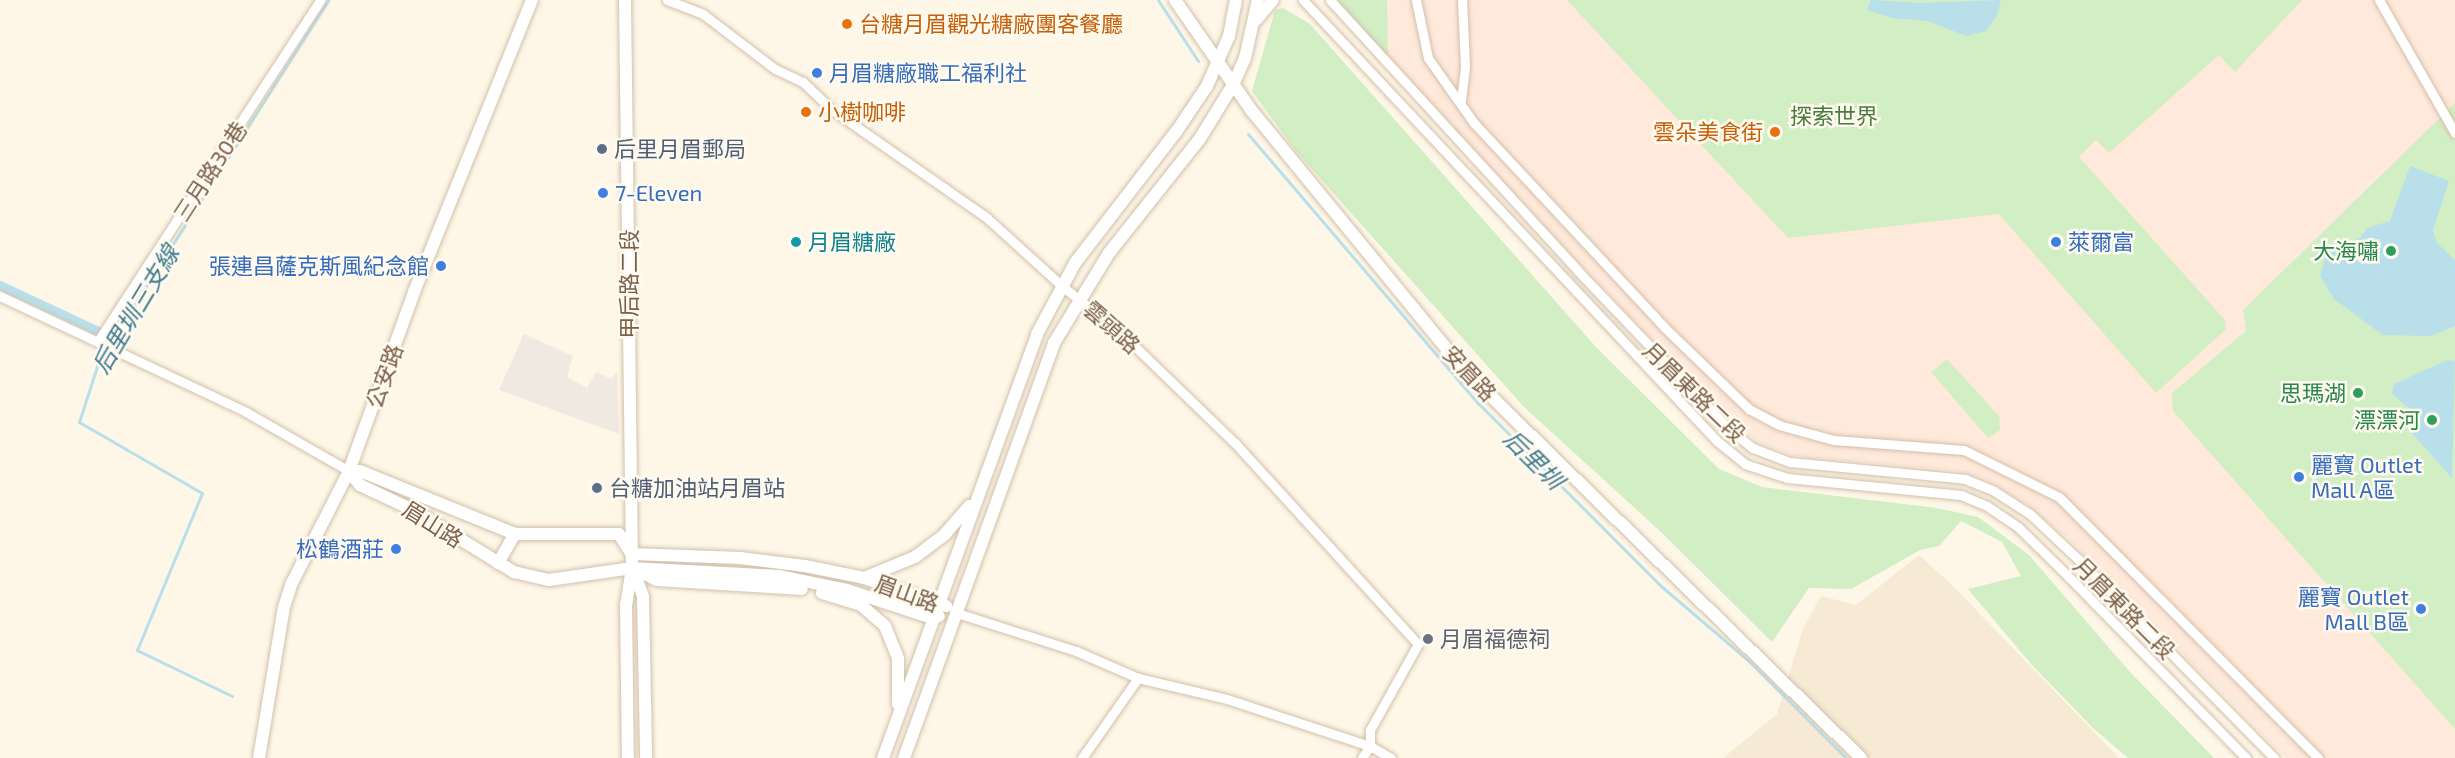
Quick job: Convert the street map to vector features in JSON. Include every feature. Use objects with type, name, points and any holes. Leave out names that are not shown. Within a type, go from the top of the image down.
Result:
[{"type":"street","name":"三月路30巷","points":[[98,341],[320,0]]},
{"type":"street","name":"公安路","points":[[259,758],[284,607],[292,583],[349,471],[414,292],[532,0]]},
{"type":"street","name":"甲后路二段","points":[[625,0],[632,568],[626,604],[628,758]]},
{"type":"street","name":"雲頭路","points":[[668,0],[704,14],[776,69],[803,82],[831,109],[987,218],[1062,286],[1122,334],[1235,443],[1418,644],[1370,730],[1370,746],[1362,758]]},
{"type":"street","name":"安眉路","points":[[1175,0],[1233,85],[1464,370],[1861,758]]},
{"type":"street","points":[[883,758],[974,500],[1037,333],[1062,286],[1116,207],[1176,132],[1218,62],[1229,36],[1236,0]]},
{"type":"street","points":[[904,758],[954,612],[1050,354],[1079,298],[1108,253],[1199,140],[1233,85],[1255,21],[1258,0]]},
{"type":"street","points":[[1255,21],[1273,0]]},
{"type":"street","name":"月眉東路二段","points":[[1303,0],[1717,441],[1745,464],[1787,478],[1961,495],[1988,506],[2018,527],[2066,573],[2246,758]]},
{"type":"street","name":"月眉東路二段","points":[[1330,0],[1578,272],[1728,429],[1753,448],[1790,462],[1965,479],[1994,491],[2030,514],[2063,545],[2274,758]]},
{"type":"street","points":[[1416,0],[1428,58],[1461,100],[1474,123],[1539,196],[1665,328],[1749,409],[1779,425],[1834,440],[1964,450],[2059,497],[2318,758]]},
{"type":"street","points":[[1461,100],[1465,66],[1462,0]]},
{"type":"street","points":[[2379,0],[2455,133]]},
{"type":"street","name":"眉山路","points":[[0,296],[246,412],[349,471],[360,485],[411,508],[514,572],[549,580],[632,568],[780,576],[847,590],[932,618],[954,612]]},
{"type":"street","name":"眉山路","points":[[349,471],[360,471],[515,534],[587,537],[611,532],[619,534],[631,554],[740,558],[864,578],[939,602],[954,612]]},
{"type":"street","points":[[864,578],[915,557],[945,534],[974,500]]},
{"type":"street","points":[[498,563],[515,534]]},
{"type":"street","name":"甲后路二段","points":[[632,568],[643,596],[646,758]]},
{"type":"street","points":[[632,568],[657,580],[787,586],[861,605],[880,619],[894,642],[898,659],[898,713]]},
{"type":"street","points":[[954,612],[1076,651],[1138,678],[1227,699],[1370,746],[1391,758]]},
{"type":"street","points":[[1082,758],[1138,678]]},
{"type":"shaded area","points":[[1334,0],[2455,0],[2455,758],[2286,758],[2070,541],[2027,504],[1991,483],[1956,471],[1793,456],[1759,442],[1730,421],[1461,140]]},
{"type":"shaded area","points":[[524,334],[573,356],[567,377],[587,388],[596,372],[611,379],[617,372],[619,434],[499,390]]},
{"type":"shaded area","points":[[1919,555],[1953,586],[2119,758],[1723,758],[1777,714],[1803,628],[1821,596],[1856,605]]},
{"type":"green space","points":[[1336,0],[1387,0],[1388,58],[1371,39]]},
{"type":"green space","name":"探索世界","points":[[1567,0],[2302,0],[2235,72],[2219,55],[2109,153],[2096,140],[2079,157],[2225,320],[2226,329],[2156,393],[1999,214],[1788,238]]},
{"type":"green space","points":[[1283,8],[1310,24],[1596,347],[1719,469],[1762,487],[1937,508],[1978,517],[2029,555],[2129,671],[2214,758],[2128,758],[2093,728],[2031,664],[1968,589],[2021,576],[2002,542],[1961,521],[1939,546],[1920,550],[1851,589],[1809,588],[1772,642],[1661,532],[1524,407],[1295,150],[1252,91],[1275,10]]},
{"type":"green space","points":[[2455,103],[2455,729],[2173,411],[2172,393],[2246,331],[2243,310]]},
{"type":"green space","points":[[1947,359],[1999,416],[2000,430],[1988,438],[1931,372]]},
{"type":"water","points":[[1871,0],[1921,3],[2001,0],[1997,15],[1986,31],[1966,36],[1928,21],[1892,18],[1867,10]]},
{"type":"water","name":"大海嘯","points":[[2410,166],[2449,181],[2433,230],[2437,243],[2455,260],[2455,326],[2431,336],[2383,335],[2334,299],[2320,276],[2326,255],[2361,237],[2367,228],[2390,221]]},
{"type":"water","name":"漂漂河","points":[[2448,360],[2455,361],[2452,478],[2411,432],[2410,409],[2392,394],[2394,384]]},
{"type":"waterway","name":"后里圳三支線","points":[[232,696],[137,650],[202,493],[79,422],[99,360],[328,0]]},
{"type":"waterway","name":"后里圳","points":[[1158,0],[1198,61]]},
{"type":"waterway","name":"后里圳","points":[[1248,134],[1479,404],[1661,586],[1751,663],[1846,758]]},
{"type":"waterway","points":[[0,285],[113,338]]},
{"type":"place","name":"台糖月眉觀光糖廠團客餐廳","points":[[847,24]]},
{"type":"place","name":"月眉糖廠職工福利社","points":[[817,73]]},
{"type":"place","name":"小樹咖啡","points":[[806,112]]},
{"type":"place","name":"雲朵美食街","points":[[1775,132]]},
{"type":"place","name":"后里月眉郵局","points":[[602,149]]},
{"type":"place","name":"7-Eleven","points":[[603,193]]},
{"type":"place","name":"月眉糖廠","points":[[796,242]]},
{"type":"place","name":"萊爾富","points":[[2056,242]]},
{"type":"place","name":"大海嘯","points":[[2391,251]]},
{"type":"place","name":"張連昌薩克斯風紀念館","points":[[441,266]]},
{"type":"place","name":"思瑪湖","points":[[2358,393]]},
{"type":"place","name":"漂漂河","points":[[2432,420]]},
{"type":"place","name":"麗寶 Outlet Mall A區","points":[[2299,477]]},
{"type":"place","name":"台糖加油站月眉站","points":[[597,488]]},
{"type":"place","name":"松鶴酒莊","points":[[396,549]]},
{"type":"place","name":"麗寶 Outlet Mall B區","points":[[2421,609]]},
{"type":"place","name":"月眉福德祠","points":[[1428,639]]}]
